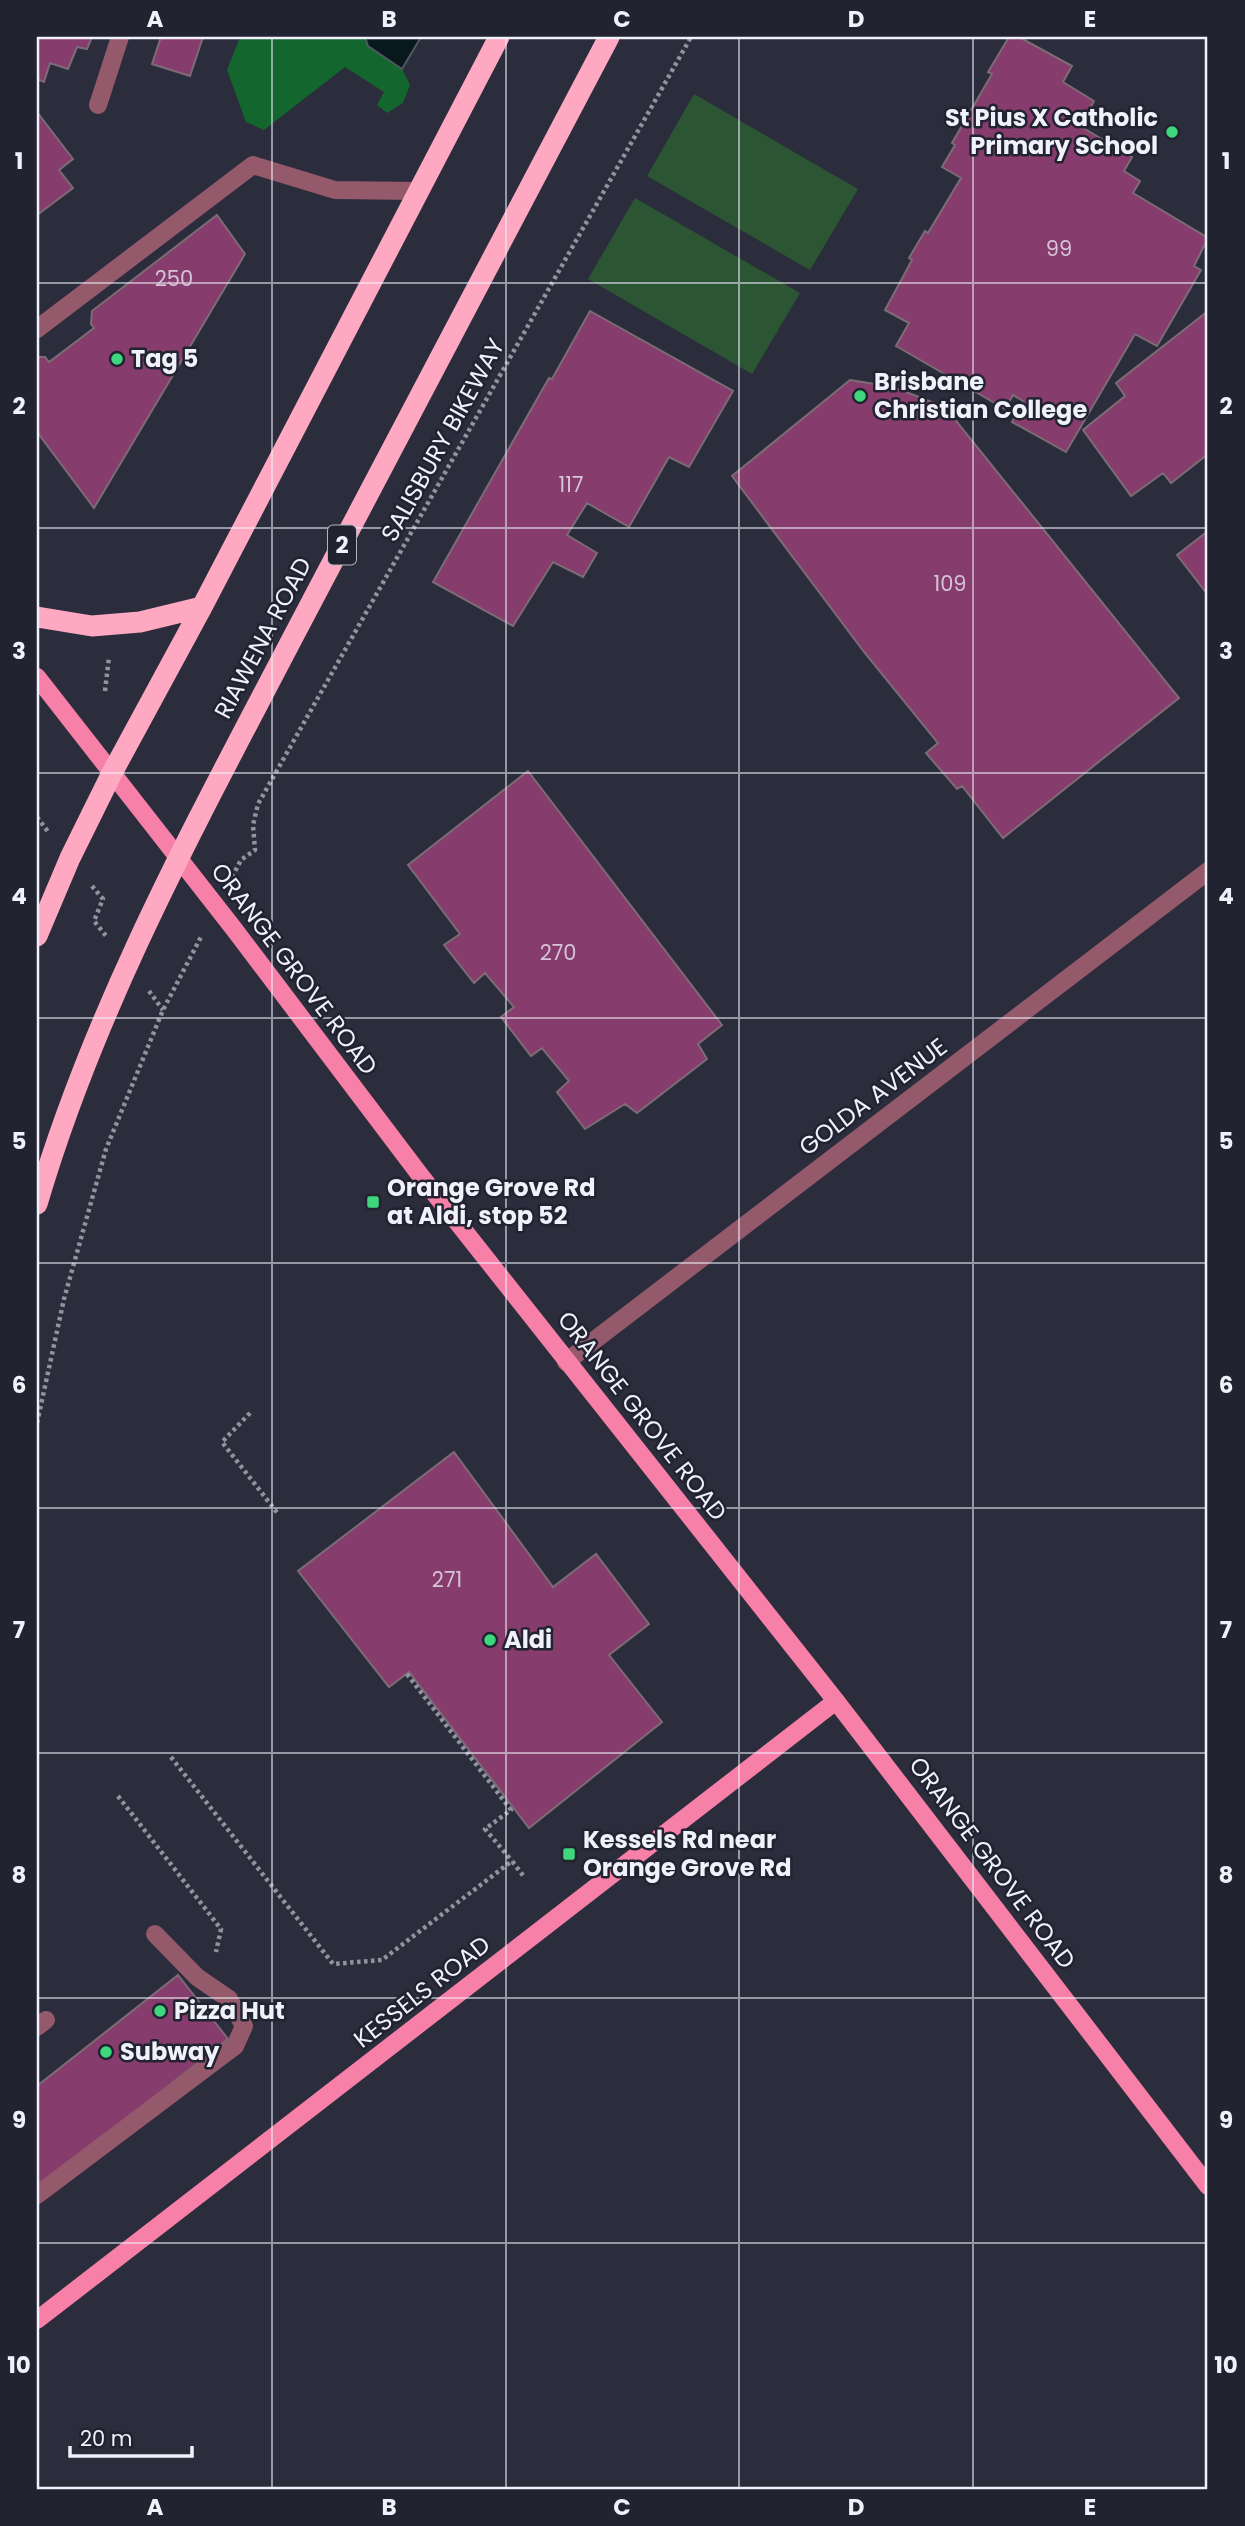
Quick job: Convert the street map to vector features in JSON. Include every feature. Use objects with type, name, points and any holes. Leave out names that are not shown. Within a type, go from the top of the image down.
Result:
[{"type":"highway","points":[[37,936],[70,858],[112,773],[202,607],[499,37]]},
{"type":"highway","name":"RIAWENA ROAD","points":[[37,1204],[65,1113],[90,1048],[178,857],[610,37]]},
{"type":"highway","points":[[37,617],[92,626],[140,622],[202,607]]},
{"type":"main road","name":"ORANGE GROVE ROAD","points":[[37,677],[420,1175],[836,1701],[1208,2186]]},
{"type":"main road","name":"KESSELS ROAD","points":[[37,2320],[836,1701]]},
{"type":"street","points":[[99,105],[120,37]]},
{"type":"street","points":[[37,330],[253,165],[335,190],[418,191]]},
{"type":"street","name":"GOLDA AVENUE","points":[[566,1362],[1208,871]]},
{"type":"street","points":[[37,2195],[235,2046],[244,2026],[229,1999],[191,1972],[155,1934]]},
{"type":"path","name":"SALISBURY BIKEWAY","points":[[241,860],[255,850],[253,825],[258,804],[691,37]]},
{"type":"path","points":[[105,691],[111,647]]},
{"type":"path","points":[[94,921],[103,899]]},
{"type":"path","points":[[37,1423],[64,1299],[106,1149],[174,988]]},
{"type":"path","points":[[250,1413],[222,1442],[279,1515]]},
{"type":"path","points":[[407,1674],[510,1810],[485,1829],[525,1878]]},
{"type":"path","points":[[172,1757],[333,1964],[382,1960],[512,1861]]},
{"type":"path","points":[[118,1796],[221,1929],[217,1951],[191,1972]]},
{"type":"green space","points":[[240,37],[365,37],[368,47],[402,69],[410,85],[403,103],[387,113],[377,105],[384,92],[345,67],[264,130],[246,122],[227,70]]},
{"type":"green space","points":[[694,94],[858,189],[810,270],[647,176]]},
{"type":"green space","points":[[635,198],[800,293],[752,374],[588,279]]},
{"type":"shaded area","points":[[365,37],[421,37],[402,69],[368,46]]},
{"type":"building","points":[[37,37],[92,37],[87,49],[77,47],[68,69],[50,63],[44,82],[37,79]]},
{"type":"building","points":[[161,37],[203,37],[190,76],[152,64]]},
{"type":"building","points":[[1009,37],[1019,37],[1072,66],[1063,82],[1094,101],[1080,126],[1132,157],[1124,171],[1140,181],[1133,193],[1208,238],[1194,266],[1201,270],[1157,346],[1135,334],[1066,452],[1012,422],[1023,401],[1013,395],[1005,409],[896,346],[909,323],[885,310],[912,260],[909,258],[925,231],[928,233],[961,178],[942,167],[955,145],[952,143],[992,74],[988,72]]},
{"type":"building","points":[[37,112],[73,159],[59,170],[73,188],[37,215]]},
{"type":"building","name":"Tag 5","points":[[217,215],[245,254],[94,508],[37,432],[37,357],[45,357],[49,362],[94,328],[91,324],[92,311]]},
{"type":"building","points":[[590,311],[733,391],[689,467],[669,457],[629,527],[587,503],[567,535],[597,553],[583,577],[553,562],[513,626],[433,582]]},
{"type":"building","points":[[1208,311],[1208,454],[1171,483],[1163,473],[1131,496],[1083,430],[1125,396],[1116,383]]},
{"type":"building","points":[[850,380],[893,387],[945,407],[1179,698],[1003,838],[962,786],[957,789],[926,753],[938,743],[864,652],[732,476]]},
{"type":"building","points":[[1208,531],[1208,595],[1177,555]]},
{"type":"building","points":[[528,771],[722,1025],[698,1044],[707,1059],[637,1113],[625,1104],[585,1129],[557,1092],[569,1081],[542,1048],[531,1056],[501,1017],[514,1007],[485,973],[474,983],[444,945],[460,934],[408,865]]},
{"type":"building","name":"Aldi","points":[[454,1452],[553,1587],[596,1554],[649,1624],[609,1655],[662,1722],[529,1828],[409,1672],[389,1687],[298,1571]]},
{"type":"building","points":[[178,1975],[228,2039],[37,2189],[37,2086]]},
{"type":"place","name":"St Pius X Catholic Primary School","points":[[1172,132]]},
{"type":"place","name":"Tag 5","points":[[117,359]]},
{"type":"place","name":"Brisbane Christian College","points":[[860,396]]},
{"type":"place","name":"Orange Grove Rd at Aldi, stop 52","points":[[373,1202]]},
{"type":"place","name":"Aldi","points":[[490,1640]]},
{"type":"place","name":"Kessels Rd near Orange Grove Rd","points":[[569,1854]]},
{"type":"place","name":"Pizza Hut","points":[[160,2011]]},
{"type":"place","name":"Subway","points":[[106,2052]]}]
